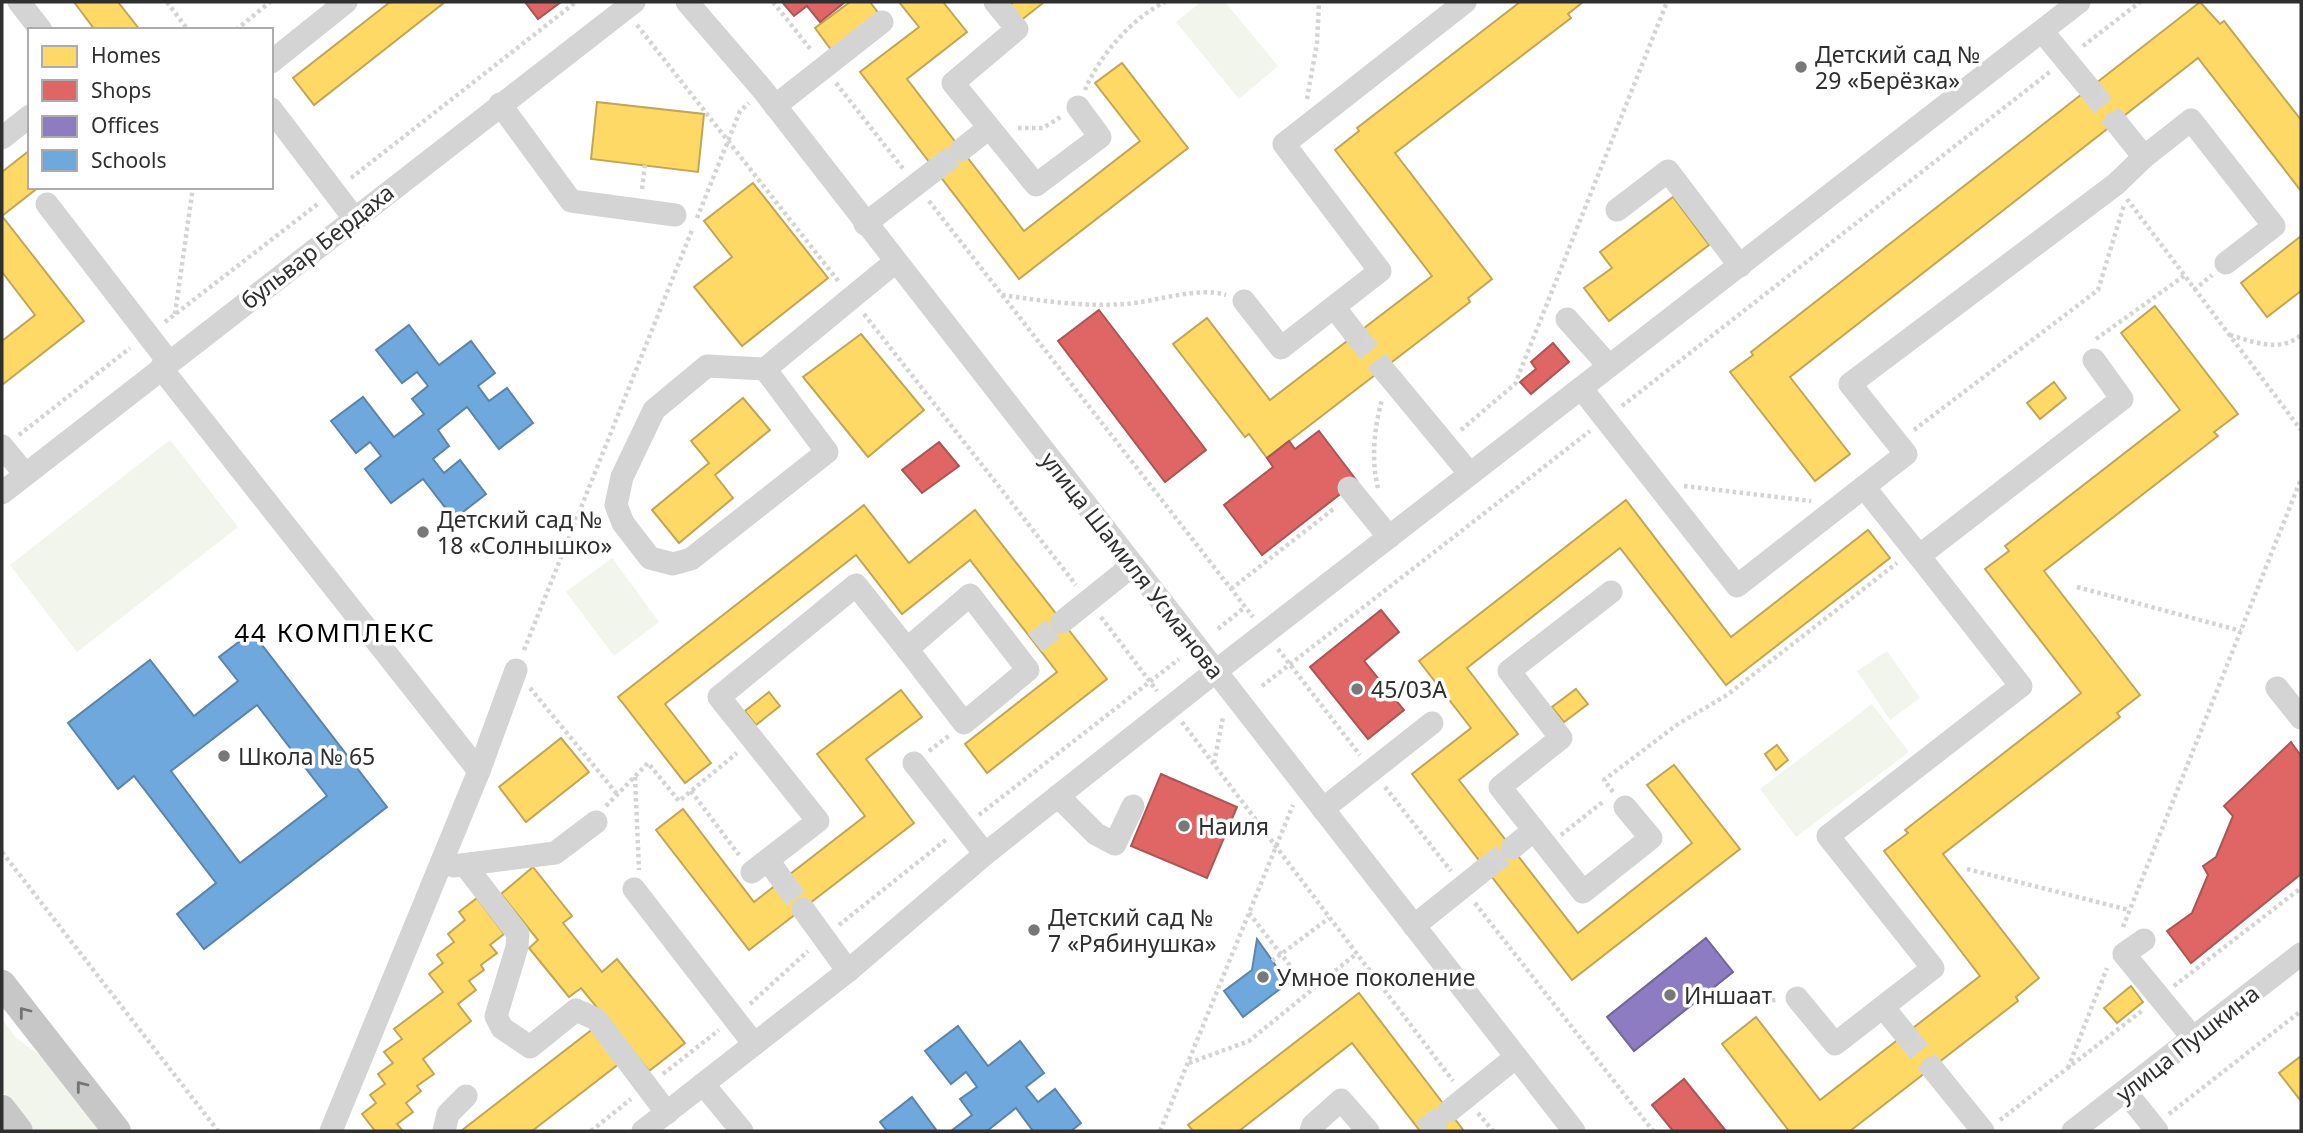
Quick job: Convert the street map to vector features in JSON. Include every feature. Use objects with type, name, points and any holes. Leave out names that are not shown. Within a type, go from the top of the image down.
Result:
[{"type":"main road","points":[[2,984],[117,1131]]},
{"type":"main road","points":[[2,1109],[19,1131]]},
{"type":"street","points":[[19,2],[39,28]]},
{"type":"street","points":[[273,60],[346,2]]},
{"type":"street","name":"улица Шамиля Усманова","points":[[687,2],[769,98],[1574,1131]]},
{"type":"street","points":[[995,2],[1017,29],[953,83],[1036,186],[1100,137],[1077,107]]},
{"type":"street","points":[[1244,301],[1282,348],[1380,271],[1284,144],[1465,2]]},
{"type":"street","points":[[643,1131],[848,971],[985,854],[1170,707],[2079,2]]},
{"type":"street","name":"бульвар Бердаха","points":[[2,493],[629,5]]},
{"type":"street","points":[[769,98],[818,59],[883,22]]},
{"type":"street","points":[[2042,31],[2089,88]]},
{"type":"street","points":[[500,104],[571,201],[675,215]]},
{"type":"street","points":[[273,112],[354,218]]},
{"type":"street","points":[[2,138],[28,118]]},
{"type":"street","points":[[1581,388],[1737,586],[1906,454],[1850,384],[2121,191],[2144,157],[2192,120],[2274,226],[2226,263]]},
{"type":"street","points":[[2116,122],[2144,157]]},
{"type":"street","points":[[961,150],[989,128]]},
{"type":"street","points":[[865,224],[935,170]]},
{"type":"street","points":[[1617,210],[1668,171],[1740,266]]},
{"type":"street","points":[[47,204],[147,334],[165,365],[479,771]]},
{"type":"street","points":[[765,369],[827,452],[691,559],[673,564],[650,558],[623,523],[616,505],[622,477],[653,410],[707,366],[765,369],[895,262]]},
{"type":"street","points":[[1334,307],[1355,334]]},
{"type":"street","points":[[1567,319],[1609,366]]},
{"type":"street","points":[[1917,553],[2122,399],[2094,360]]},
{"type":"street","points":[[1386,372],[1470,474]]},
{"type":"street","points":[[2,447],[25,474]]},
{"type":"street","points":[[1797,998],[1835,1044],[1933,968],[1828,836],[2021,686],[1864,487]]},
{"type":"street","points":[[1351,491],[1389,537]]},
{"type":"street","points":[[1062,622],[1133,565]]},
{"type":"street","points":[[782,880],[760,866],[818,821],[719,696],[856,585],[964,723],[1028,670],[1027,650],[970,595],[907,649]]},
{"type":"street","points":[[1611,592],[1509,671],[1561,738],[1500,787],[1583,892],[1651,838],[1620,800]]},
{"type":"street","points":[[331,1131],[479,771],[516,670]]},
{"type":"street","points":[[2277,688],[2301,718]]},
{"type":"street","points":[[1323,808],[1432,723]]},
{"type":"street","points":[[914,763],[985,854]]},
{"type":"street","points":[[1058,796],[1096,834],[1115,844],[1133,806]]},
{"type":"street","points":[[439,867],[555,853],[596,822]]},
{"type":"street","points":[[1512,848],[1541,838]]},
{"type":"street","points":[[465,865],[518,934],[517,947],[496,1016],[502,1028],[530,1047],[576,1010],[596,1019],[667,1113]]},
{"type":"street","points":[[1414,926],[1485,869]]},
{"type":"street","points":[[634,889],[754,1044]]},
{"type":"street","points":[[803,909],[848,971]]},
{"type":"street","points":[[2144,940],[2124,954],[2193,1038]]},
{"type":"street","name":"улица Пушкина","points":[[2073,1131],[2301,954]]},
{"type":"street","points":[[1883,1007],[1905,1034]]},
{"type":"street","points":[[1457,1105],[1516,1057]]},
{"type":"street","points":[[1932,1068],[1989,1127]]},
{"type":"street","points":[[703,1084],[741,1131]]},
{"type":"street","points":[[2125,1091],[2155,1128]]},
{"type":"street","points":[[444,1131],[448,1114],[466,1096]]},
{"type":"street","points":[[1311,1131],[1313,1125],[1341,1100],[1368,1131]]},
{"type":"path","points":[[167,2],[186,28]]},
{"type":"path","points":[[238,28],[270,2]]},
{"type":"path","points":[[2,447],[576,2]]},
{"type":"path","points":[[773,2],[1653,1131]]},
{"type":"path","points":[[989,128],[1043,128],[1077,107],[1095,66],[1150,9],[1165,2]]},
{"type":"path","points":[[1301,131],[1317,43],[1319,2]]},
{"type":"path","points":[[1445,443],[1516,384],[1667,2]]},
{"type":"path","points":[[1262,686],[2140,2]]},
{"type":"path","points":[[629,5],[728,140],[1214,764],[1356,954],[1457,1105],[1493,1131]]},
{"type":"path","points":[[802,58],[818,59]]},
{"type":"path","points":[[617,794],[516,670],[740,111],[769,98]]},
{"type":"path","points":[[175,315],[192,189]]},
{"type":"path","points":[[2121,191],[2301,430]]},
{"type":"path","points":[[1918,426],[2098,290],[2121,191]]},
{"type":"path","points":[[2094,360],[2085,348],[2183,276]]},
{"type":"path","points":[[1002,295],[1068,304],[1126,304],[1222,293],[1244,301]]},
{"type":"path","points":[[2230,335],[2268,346],[2292,342],[2301,335]]},
{"type":"path","points":[[1380,492],[1374,472],[1377,416],[1386,372]]},
{"type":"path","points":[[2120,934],[2301,479]]},
{"type":"path","points":[[1656,483],[1842,504]]},
{"type":"path","points":[[1231,589],[1351,491]]},
{"type":"path","points":[[1541,838],[1620,800],[1604,780],[1678,724],[1727,695],[1917,553]]},
{"type":"path","points":[[2077,587],[2241,631]]},
{"type":"path","points":[[1218,629],[1245,607]]},
{"type":"path","points":[[1214,764],[1223,716]]},
{"type":"path","points":[[914,763],[964,723]]},
{"type":"path","points":[[596,822],[595,817],[648,763],[679,801],[753,740]]},
{"type":"path","points":[[634,889],[639,882],[635,776]]},
{"type":"path","points":[[1160,1131],[1302,782]]},
{"type":"path","points":[[691,791],[760,866]]},
{"type":"path","points":[[2,852],[218,1131]]},
{"type":"path","points":[[1967,869],[2129,910]]},
{"type":"path","points":[[1989,1127],[2301,888]]},
{"type":"path","points":[[1249,913],[1298,976]]},
{"type":"path","points":[[1272,961],[1329,918]]},
{"type":"path","points":[[1188,1063],[1249,1041],[1356,954]]},
{"type":"path","points":[[2068,1068],[2110,959]]},
{"type":"path","points":[[1737,1003],[1797,998]]},
{"type":"path","points":[[2155,1128],[2301,1011]]},
{"type":"path","points":[[1164,1123],[1170,1131]]},
{"type":"shaded area","points":[[1201,2],[1225,2],[1278,66],[1239,99],[1176,22]]},
{"type":"shaded area","points":[[170,440],[238,527],[77,652],[10,565]]},
{"type":"shaded area","points":[[612,558],[659,622],[614,656],[566,592]]},
{"type":"shaded area","points":[[1887,651],[1920,698],[1890,720],[1857,671]]},
{"type":"shaded area","points":[[1872,704],[1909,752],[1796,837],[1760,789]]},
{"type":"shaded area","points":[[2,1019],[16,1038],[44,1058],[101,1131],[35,1131],[2,1090]]},
{"type":"building: Homes","points":[[74,2],[118,2],[138,28],[94,28]]},
{"type":"building: Homes","points":[[390,2],[445,2],[314,105],[293,78]]},
{"type":"building: Homes","points":[[850,2],[870,2],[883,19],[835,55],[815,28]]},
{"type":"building: Homes","points":[[899,2],[943,2],[967,32],[907,79],[1024,231],[1140,141],[1095,83],[1122,63],[1188,148],[1019,279],[860,72],[919,27]]},
{"type":"building: Homes","points":[[1014,2],[1043,3],[1020,21],[1008,6]]},
{"type":"building: Homes","points":[[1520,2],[1583,2],[1568,14],[1571,18],[1395,153],[1492,279],[1468,298],[1470,302],[1267,458],[1249,434],[1245,437],[1173,344],[1207,318],[1270,400],[1432,276],[1335,150],[1359,131],[1357,128]]},
{"type":"building: Homes","points":[[2200,2],[2220,24],[2224,21],[2301,120],[2301,191],[2198,58],[1790,377],[1850,454],[1815,481],[1730,372],[1753,355],[1751,352]]},
{"type":"building: Homes","points":[[597,102],[704,114],[698,172],[591,159]]},
{"type":"building: Homes","points":[[28,152],[28,189],[36,189],[2,216],[2,172]]},
{"type":"building: Homes","points":[[753,183],[828,278],[742,346],[694,287],[732,257],[704,221]]},
{"type":"building: Homes","points":[[1673,197],[1709,245],[1609,321],[1584,288],[1612,268],[1600,252]]},
{"type":"building: Homes","points":[[2,216],[84,321],[2,385],[2,341],[35,315],[2,272]]},
{"type":"building: Homes","points":[[2301,236],[2301,291],[2267,317],[2241,283]]},
{"type":"building: Homes","points":[[2155,306],[2238,414],[2214,432],[2218,436],[2044,571],[2140,695],[2117,713],[2120,717],[1943,854],[2039,978],[2016,997],[2018,1001],[1850,1131],[1789,1131],[1722,1044],[1756,1017],[1820,1100],[1980,976],[1884,851],[1908,833],[1905,830],[2081,693],[1985,569],[2009,551],[2005,546],[2180,410],[2121,333]]},
{"type":"building: Homes","points":[[861,334],[924,410],[868,457],[803,377]]},
{"type":"building: Homes","points":[[2054,382],[2066,398],[2040,419],[2027,403]]},
{"type":"building: Homes","points":[[743,398],[770,430],[715,475],[733,498],[679,543],[652,510],[709,463],[691,441]]},
{"type":"building: Homes","points":[[1626,500],[1731,637],[1868,530],[1890,558],[1726,685],[1620,548],[1467,668],[1518,734],[1459,780],[1578,933],[1692,843],[1647,785],[1674,765],[1740,849],[1572,980],[1412,774],[1471,728],[1419,661]]},
{"type":"building: Homes","points":[[864,505],[909,563],[975,510],[1107,679],[987,773],[965,744],[1057,672],[970,560],[902,614],[856,555],[665,704],[711,763],[685,783],[618,697]]},
{"type":"building: Homes","points":[[1576,689],[1588,704],[1564,722],[1552,707]]},
{"type":"building: Homes","points":[[901,690],[922,717],[866,759],[914,823],[749,950],[656,830],[683,809],[754,902],[865,816],[817,754]]},
{"type":"building: Homes","points":[[769,692],[780,706],[756,725],[745,711]]},
{"type":"building: Homes","points":[[561,738],[589,772],[526,822],[499,787]]},
{"type":"building: Homes","points":[[1777,745],[1788,760],[1776,770],[1765,754]]},
{"type":"building: Homes","points":[[533,867],[572,916],[563,923],[602,972],[617,959],[685,1043],[649,1071],[581,988],[569,997],[529,948],[538,940],[501,894]]},
{"type":"building: Homes","points":[[477,898],[504,934],[490,945],[497,953],[481,965],[484,970],[469,981],[476,990],[458,1004],[471,1021],[423,1059],[434,1074],[417,1086],[421,1091],[406,1103],[413,1112],[397,1124],[403,1131],[375,1131],[362,1114],[376,1103],[370,1095],[385,1084],[378,1074],[393,1063],[384,1052],[402,1039],[394,1029],[443,992],[429,974],[443,963],[437,955],[454,942],[448,934],[465,920],[459,912]]},
{"type":"building: Homes","points":[[2131,986],[2143,1002],[2117,1023],[2104,1008]]},
{"type":"building: Homes","points":[[1359,993],[1464,1131],[1420,1131],[1352,1043],[1239,1131],[1193,1131],[1188,1125]]},
{"type":"building: Homes","points":[[594,1028],[620,1063],[532,1131],[461,1131]]},
{"type":"building: Homes","points":[[2301,1056],[2301,1101],[2279,1073]]},
{"type":"building: Shops","points":[[525,2],[561,2],[538,19]]},
{"type":"building: Shops","points":[[782,2],[845,2],[820,22],[807,6],[794,16]]},
{"type":"building: Shops","points":[[1099,310],[1206,450],[1165,482],[1058,341]]},
{"type":"building: Shops","points":[[1553,343],[1569,362],[1531,394],[1520,382],[1536,369],[1531,362]]},
{"type":"building: Shops","points":[[1319,431],[1357,481],[1262,555],[1224,505],[1273,467],[1267,458],[1289,441],[1295,449]]},
{"type":"building: Shops","points":[[939,442],[959,466],[922,493],[902,470]]},
{"type":"building: Shops","name":"45/03А","points":[[1381,610],[1399,632],[1364,661],[1404,710],[1368,739],[1310,667]]},
{"type":"building: Shops","points":[[2291,742],[2301,756],[2301,874],[2191,963],[2167,931],[2192,913],[2208,875],[2203,866],[2216,857],[2233,816],[2224,806]]},
{"type":"building: Shops","name":"Наиля","points":[[1161,774],[1237,807],[1207,878],[1131,846]]},
{"type":"building: Shops","points":[[1684,1079],[1726,1131],[1673,1131],[1652,1105]]},
{"type":"building: Offices","name":"Иншаат","points":[[1706,938],[1733,972],[1634,1051],[1607,1017]]},
{"type":"building: Schools","points":[[409,325],[439,365],[471,341],[495,373],[478,386],[489,401],[507,388],[533,423],[499,449],[467,407],[438,430],[449,446],[433,459],[444,473],[460,460],[486,494],[454,519],[423,479],[391,503],[365,469],[381,456],[370,442],[356,453],[331,421],[363,397],[394,437],[424,414],[412,399],[428,386],[417,372],[402,383],[376,350]]},
{"type":"building: Schools","points":[[252,632],[387,807],[204,949],[177,914],[216,883],[134,776],[118,789],[68,723],[150,660],[194,716],[238,681],[219,657]],"holes":[[[257,705],[327,796],[240,863],[171,771]]]},
{"type":"building: Schools","name":"Умное поколение","points":[[1257,939],[1288,983],[1243,1017],[1224,991],[1252,970]]},
{"type":"building: Schools","points":[[958,1026],[988,1066],[1020,1041],[1044,1073],[1026,1087],[1038,1102],[1055,1089],[1081,1123],[1071,1131],[1033,1131],[1016,1108],[987,1131],[951,1131],[972,1115],[960,1099],[977,1087],[966,1072],[951,1084],[925,1051]]},
{"type":"building: Schools","points":[[912,1097],[937,1131],[887,1131],[880,1122]]},
{"type":"tunnel","points":[[2089,88],[2116,122]]},
{"type":"tunnel","points":[[935,170],[961,150]]},
{"type":"tunnel","points":[[1355,334],[1383,369]]},
{"type":"tunnel","points":[[1035,643],[1062,622]]},
{"type":"tunnel","points":[[1485,869],[1512,848]]},
{"type":"tunnel","points":[[782,880],[803,909]]},
{"type":"tunnel","points":[[1905,1034],[1932,1068]]},
{"type":"tunnel","points":[[1423,1131],[1449,1111]]},
{"type":"place","name":"Детский сад № 29 «Берёзка»","points":[[1801,67]]},
{"type":"place","name":"Детский сад № 18 «Солнышко»","points":[[423,532]]},
{"type":"place","name":"45/03А","points":[[1357,689]]},
{"type":"place","name":"Школа № 65","points":[[224,756]]},
{"type":"place","name":"Наиля","points":[[1184,826]]},
{"type":"place","name":"Детский сад № 7 «Рябинушка»","points":[[1034,930]]},
{"type":"place","name":"Умное поколение","points":[[1263,977]]},
{"type":"place","name":"Иншаат","points":[[1670,995]]},
{"type":"district","name":"44 КОМПЛЕКС","points":[[335,632]]}]
